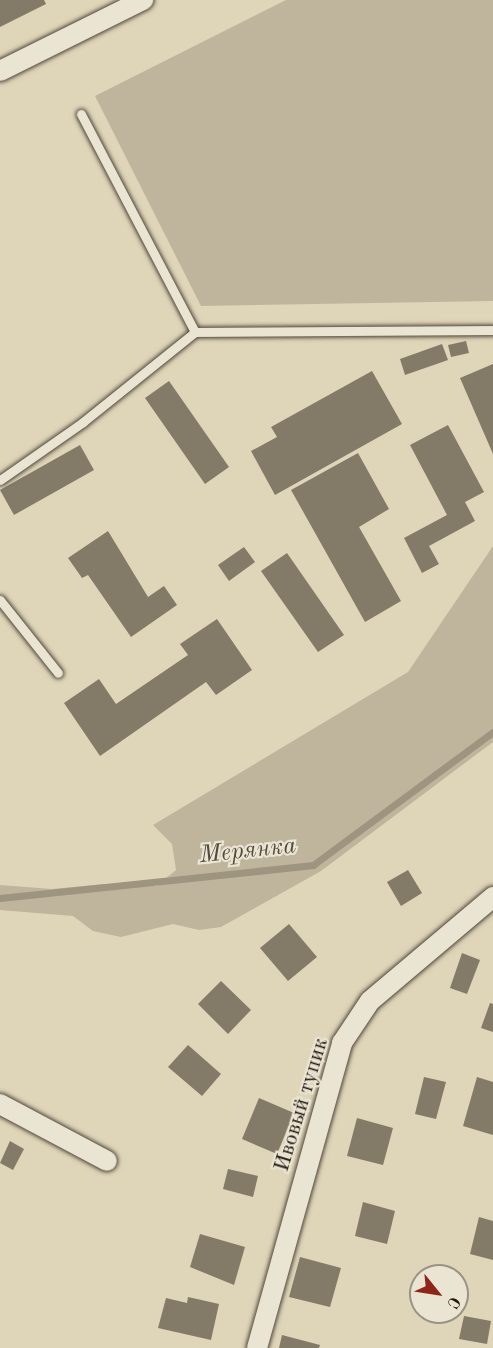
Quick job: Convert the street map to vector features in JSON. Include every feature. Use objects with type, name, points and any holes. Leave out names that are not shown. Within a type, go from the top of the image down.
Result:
[{"type":"street","points":[[0,71],[114,6],[143,0]]},
{"type":"street","name":"Ивовый тупик","points":[[257,1348],[342,1043],[370,1001],[493,897]]},
{"type":"street","points":[[0,1104],[107,1161]]},
{"type":"lane","points":[[81,114],[195,332]]},
{"type":"lane","points":[[0,480],[83,422],[195,332],[493,330]]},
{"type":"lane","points":[[0,600],[58,673]]},
{"type":"shaded area","points":[[286,0],[493,0],[493,301],[201,306],[95,96]]},
{"type":"shaded area","points":[[493,546],[493,742],[321,871],[221,927],[199,930],[173,924],[121,937],[93,931],[73,916],[0,910],[0,885],[52,889],[104,884],[157,886],[176,870],[172,844],[153,825],[408,672]]},
{"type":"building","points":[[0,0],[44,0],[46,4],[0,27]]},
{"type":"building","points":[[466,341],[469,353],[451,357],[448,345]]},
{"type":"building","points":[[442,344],[448,360],[405,375],[400,359]]},
{"type":"building","points":[[493,364],[493,454],[460,378]]},
{"type":"building","points":[[372,371],[402,424],[275,495],[251,451],[277,437],[271,427]]},
{"type":"building","points":[[169,381],[229,467],[205,484],[145,398]]},
{"type":"building","points":[[448,425],[484,492],[465,502],[475,521],[429,546],[439,564],[422,573],[404,538],[447,515],[410,445]]},
{"type":"building","points":[[80,445],[94,470],[14,515],[0,490]]},
{"type":"building","points":[[358,453],[389,509],[359,527],[401,601],[365,622],[291,490]]},
{"type":"building","points":[[108,531],[148,597],[164,586],[177,605],[131,637],[88,575],[82,578],[68,558]]},
{"type":"building","points":[[244,547],[255,562],[229,581],[218,565]]},
{"type":"building","points":[[287,553],[344,635],[318,652],[261,571]]},
{"type":"building","points":[[217,619],[252,670],[216,695],[206,682],[100,756],[64,703],[99,679],[116,704],[188,655],[180,644]]},
{"type":"building","points":[[408,870],[422,893],[401,906],[387,882]]},
{"type":"building","points":[[289,924],[317,957],[288,981],[260,948]]},
{"type":"building","points":[[462,953],[480,960],[467,994],[450,988]]},
{"type":"building","points":[[221,981],[251,1010],[228,1034],[198,1004]]},
{"type":"building","points":[[490,1003],[493,1004],[493,1032],[481,1028]]},
{"type":"building","points":[[188,1045],[221,1074],[202,1096],[168,1067]]},
{"type":"building","points":[[424,1077],[446,1082],[436,1119],[415,1114]]},
{"type":"building","points":[[477,1077],[493,1082],[493,1135],[463,1126]]},
{"type":"building","points":[[259,1098],[294,1113],[277,1154],[242,1139]]},
{"type":"building","points":[[357,1118],[393,1128],[383,1165],[347,1156]]},
{"type":"building","points":[[10,1141],[24,1149],[13,1170],[0,1163]]},
{"type":"building","points":[[228,1169],[258,1176],[253,1197],[223,1189]]},
{"type":"building","points":[[363,1202],[395,1211],[387,1244],[355,1236]]},
{"type":"building","points":[[479,1217],[493,1221],[493,1260],[470,1254]]},
{"type":"building","points":[[200,1234],[245,1247],[234,1285],[190,1267]]},
{"type":"building","points":[[300,1257],[341,1268],[330,1307],[289,1297]]},
{"type":"building","points":[[188,1297],[219,1304],[211,1340],[158,1328],[166,1298],[187,1303]]},
{"type":"building","points":[[469,1317],[491,1321],[487,1344],[459,1339],[462,1324],[469,1324]]},
{"type":"building","points":[[282,1335],[320,1345],[319,1348],[279,1348]]},
{"type":"waterway","name":"Мерянка","points":[[0,898],[313,865],[493,732]]}]
